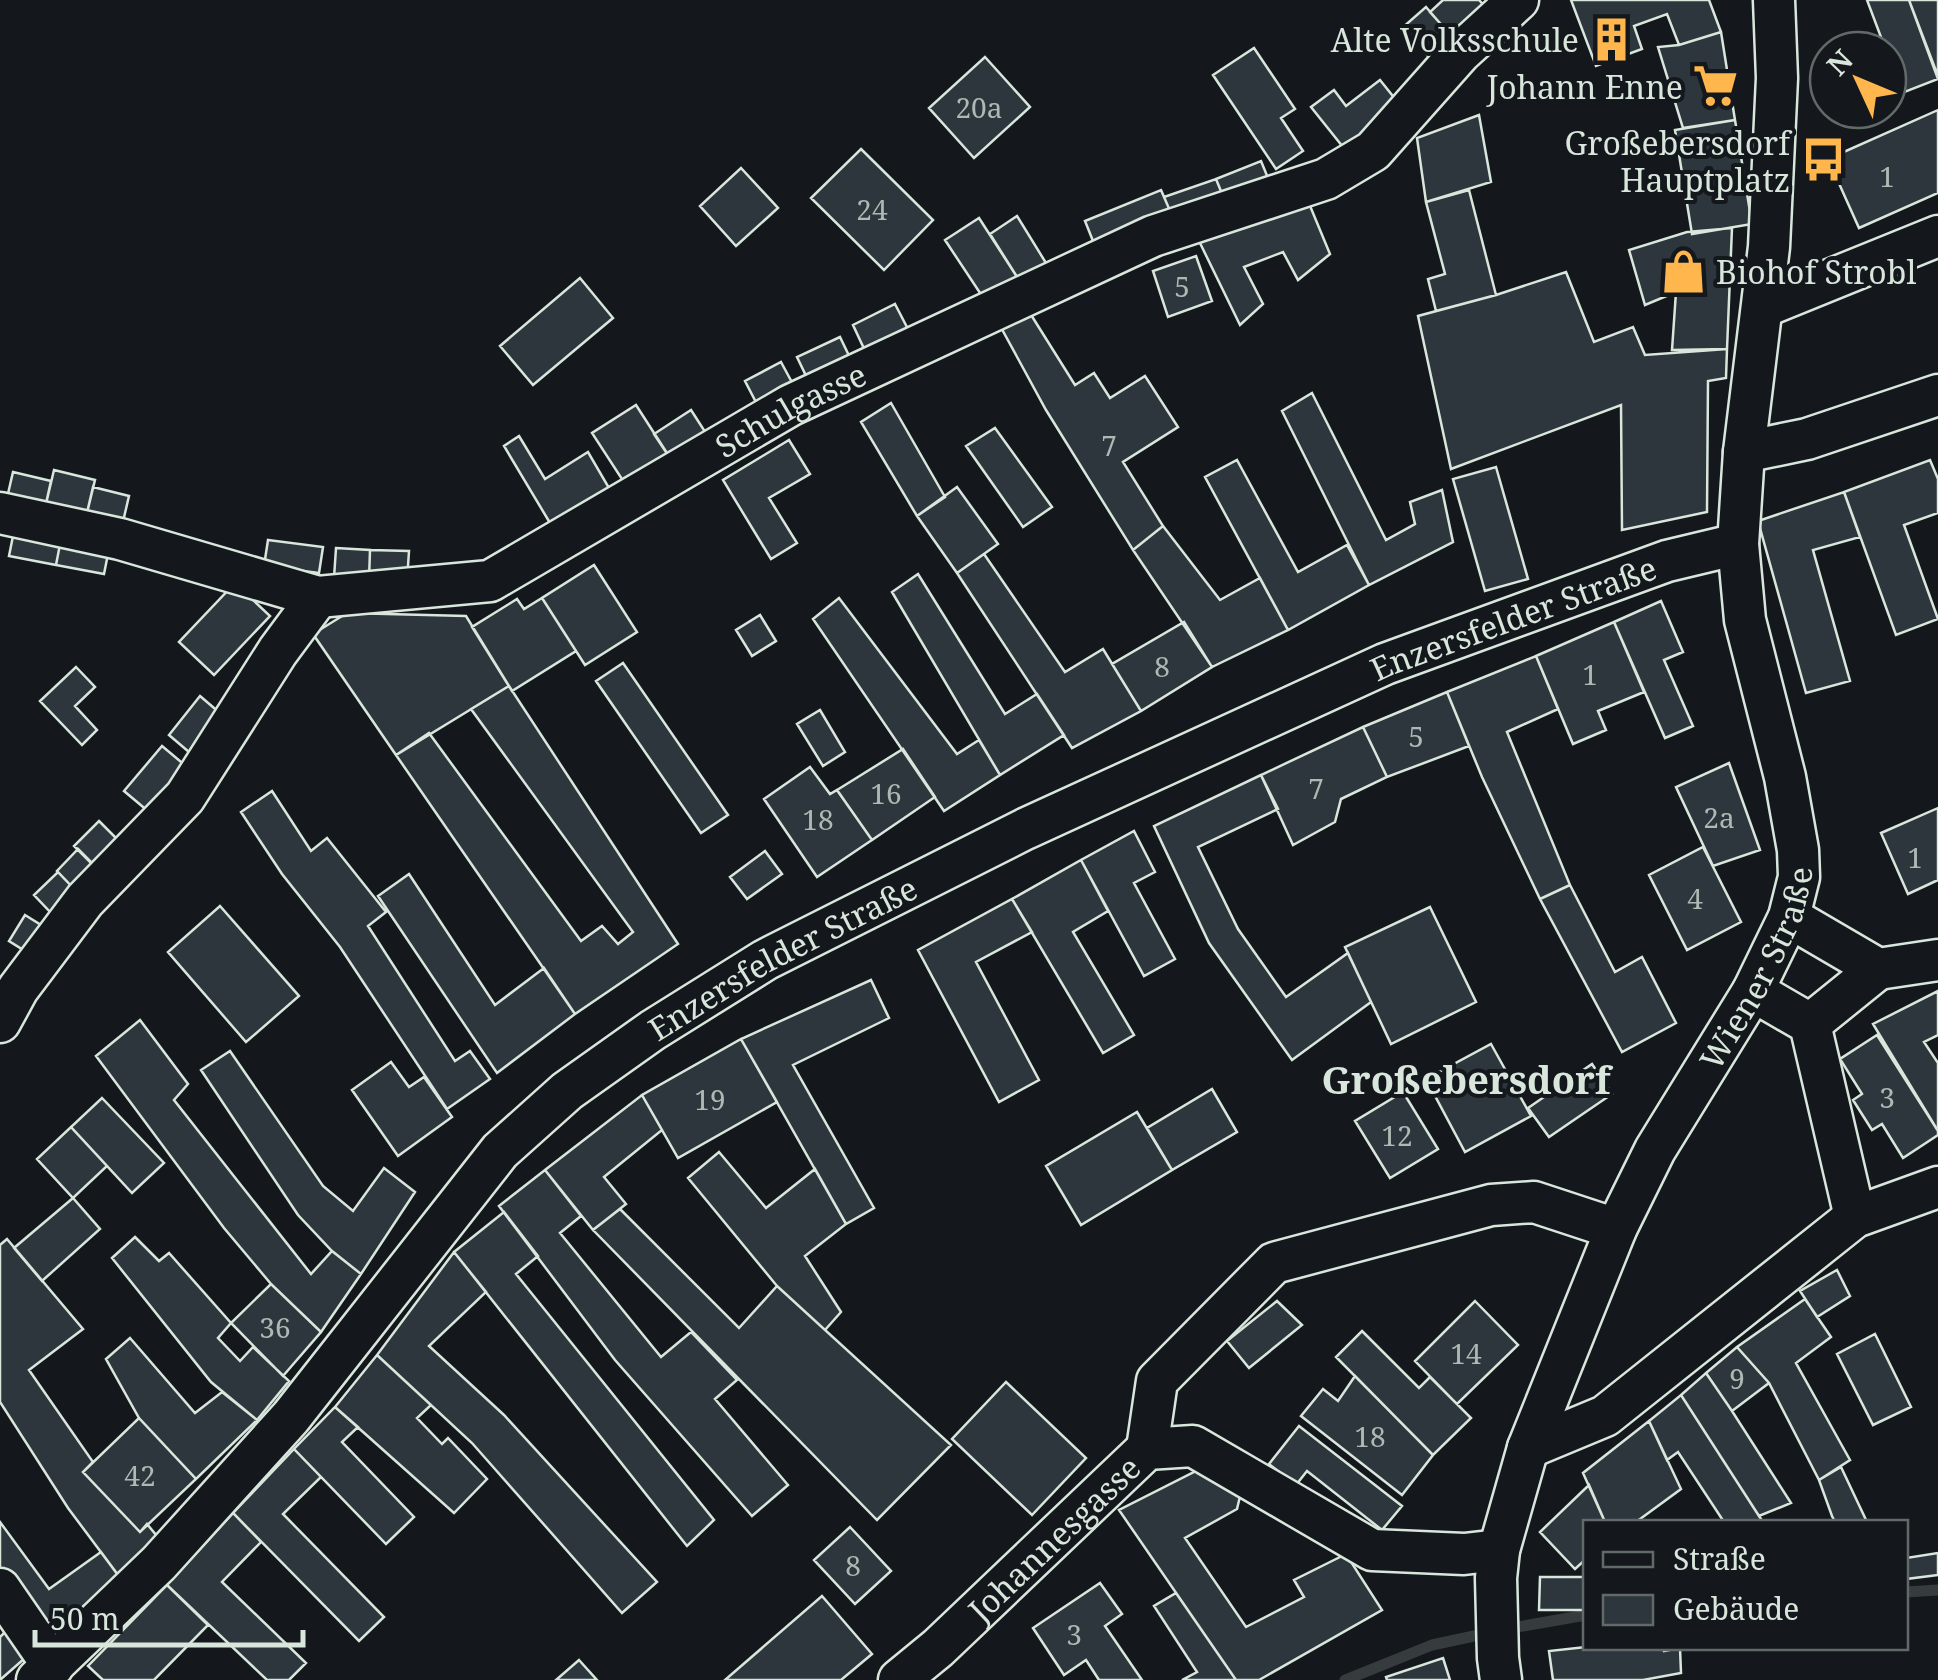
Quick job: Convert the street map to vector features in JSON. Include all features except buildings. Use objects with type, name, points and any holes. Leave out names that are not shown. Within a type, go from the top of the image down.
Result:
[{"type":"street","name":"Schulgasse","points":[[0,513],[120,539],[318,596],[490,581],[790,405],[1153,236],[1326,179],[1373,151],[1460,53],[1518,0]]},
{"type":"street","name":"Wiener Straße","points":[[1500,1669],[1498,1564],[1528,1448],[1616,1230],[1655,1150],[1753,991],[1789,916],[1799,877],[1785,777],[1745,620],[1738,544],[1744,452],[1763,307],[1777,78],[1774,0]]},
{"type":"street","points":[[1763,307],[1936,243]]},
{"type":"street","points":[[1744,452],[1808,439],[1938,395]]},
{"type":"street","name":"Enzersfelder Straße","points":[[45,1673],[159,1563],[291,1417],[500,1151],[567,1091],[652,1030],[766,960],[1024,829],[1367,672],[1666,561],[1738,544]]},
{"type":"street","points":[[9,1005],[85,900],[185,796],[318,596]]},
{"type":"street","points":[[1789,916],[1878,969]]},
{"type":"street","points":[[1810,1024],[1878,969],[1938,960]]},
{"type":"street","points":[[1753,991],[1810,1024],[1855,1216]]},
{"type":"street","points":[[1528,1448],[1605,1416],[1855,1216],[1938,1187]]},
{"type":"street","points":[[1147,1449],[1157,1381],[1274,1263],[1491,1205],[1534,1202],[1616,1230]]},
{"type":"street","name":"Johannesgasse","points":[[899,1680],[938,1648],[1147,1449],[1192,1446],[1372,1550],[1464,1554],[1498,1564]]},
{"type":"street","points":[[0,1589],[45,1673]]},
{"type":"waterway","points":[[1908,1592],[1938,1590]]},
{"type":"waterway","points":[[1506,1629],[1583,1616]]},
{"type":"waterway","points":[[1345,1680],[1432,1645],[1488,1633]]},
{"type":"place","name":"Alte Volksschule","points":[[1612,39]]},
{"type":"place","name":"Johann Enne","points":[[1716,86]]},
{"type":"place","name":"Großebersdorf Hauptplatz","points":[[1823,160]]},
{"type":"place","name":"Biohof Strobl","points":[[1683,271]]},
{"type":"district","name":"Großebersdorf","points":[[1466,1079]]}]
